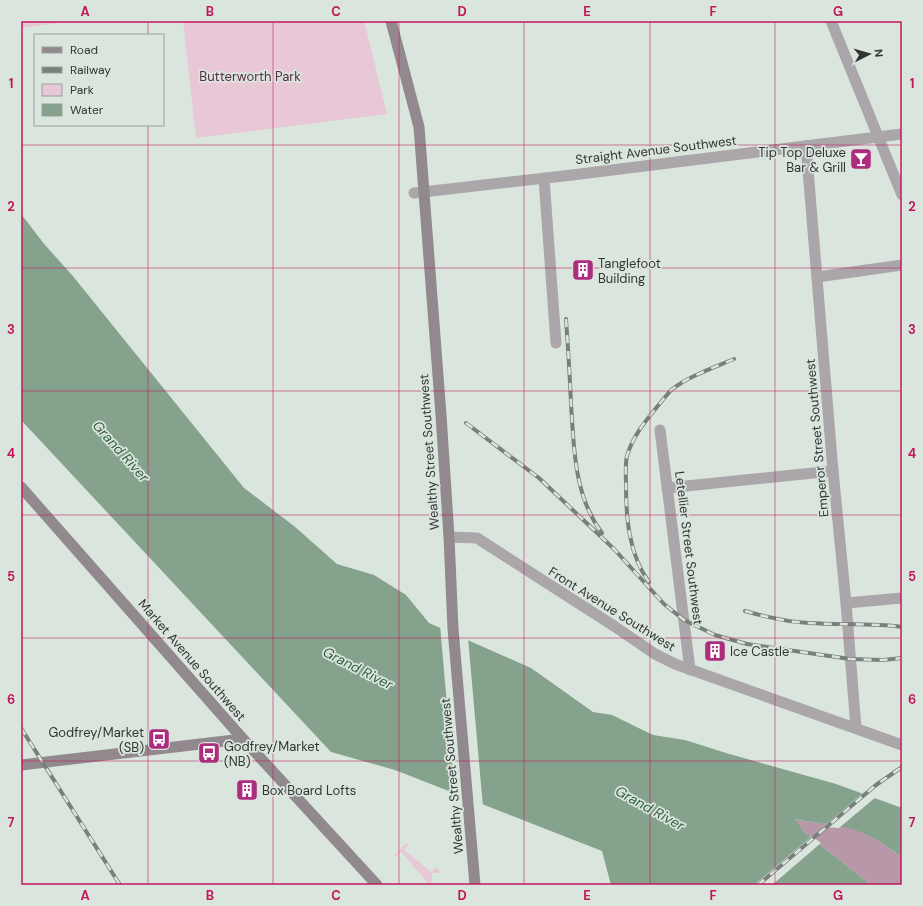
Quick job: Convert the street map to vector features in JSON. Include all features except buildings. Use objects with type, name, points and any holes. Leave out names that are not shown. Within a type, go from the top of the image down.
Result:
[{"type":"main road","name":"Wealthy Street Southwest","points":[[391,21],[420,127],[420,192],[449,537],[453,629],[475,885]]},
{"type":"main road","name":"Market Avenue Southwest","points":[[21,487],[243,739],[377,885]]},
{"type":"main road","points":[[21,765],[243,739]]},
{"type":"street","points":[[831,21],[902,195]]},
{"type":"street","name":"Straight Avenue Southwest","points":[[420,192],[902,134]]},
{"type":"street","name":"Emperor Street Southwest","points":[[806,146],[856,728]]},
{"type":"street","points":[[544,178],[556,343]]},
{"type":"street","points":[[817,277],[902,265]]},
{"type":"street","name":"Letellier Street Southwest","points":[[660,430],[690,670]]},
{"type":"street","points":[[667,488],[833,471]]},
{"type":"street","name":"Front Avenue Southwest","points":[[449,537],[478,538],[655,654],[675,664],[902,745]]},
{"type":"street","points":[[846,603],[902,598]]},
{"type":"green space","points":[[21,21],[73,21],[21,28]]},
{"type":"green space","name":"Butterworth Park","points":[[183,21],[364,21],[387,114],[196,138]]},
{"type":"green space","points":[[407,843],[408,845],[404,850],[431,872],[436,867],[439,870],[439,873],[432,873],[432,885],[430,885],[401,852],[396,856],[394,855]]},
{"type":"shaded area","points":[[794,819],[847,827],[876,839],[902,857],[902,885],[871,885],[804,832]]},
{"type":"water","name":"Grand River","points":[[21,214],[244,488],[294,526],[337,564],[374,575],[406,595],[429,623],[531,668],[593,712],[612,715],[653,735],[685,740],[836,784],[902,808],[902,857],[876,840],[854,830],[834,825],[795,819],[804,832],[871,885],[611,885],[602,851],[395,770],[331,752],[21,420]]},
{"type":"pier","points":[[440,625],[468,638],[483,807],[455,796]]},
{"type":"pier","points":[[864,792],[876,797],[839,828],[823,827]]},
{"type":"pier","points":[[812,836],[821,843],[772,885],[754,885]]},
{"type":"railway","points":[[566,319],[573,438],[577,471],[586,503],[593,519],[602,533]]},
{"type":"railway","points":[[649,582],[637,560],[628,523],[626,467],[627,456],[630,448],[641,427],[671,390],[693,376],[734,359]]},
{"type":"railway","points":[[466,423],[539,478],[614,549],[664,604],[684,620],[715,635],[747,644],[850,659],[883,660],[902,658]]},
{"type":"railway","points":[[745,611],[777,619],[801,622],[902,627]]},
{"type":"railway","points":[[21,728],[120,885]]},
{"type":"railway","points":[[758,885],[876,785],[902,767]]},
{"type":"place","name":"Tip Top Deluxe Bar & Grill","points":[[861,159]]},
{"type":"place","name":"Tanglefoot Building","points":[[583,270]]},
{"type":"place","name":"Ice Castle","points":[[715,651]]},
{"type":"place","name":"Godfrey/Market (SB)","points":[[159,739]]},
{"type":"place","name":"Godfrey/Market (NB)","points":[[209,753]]},
{"type":"place","name":"Box Board Lofts","points":[[247,790]]}]
